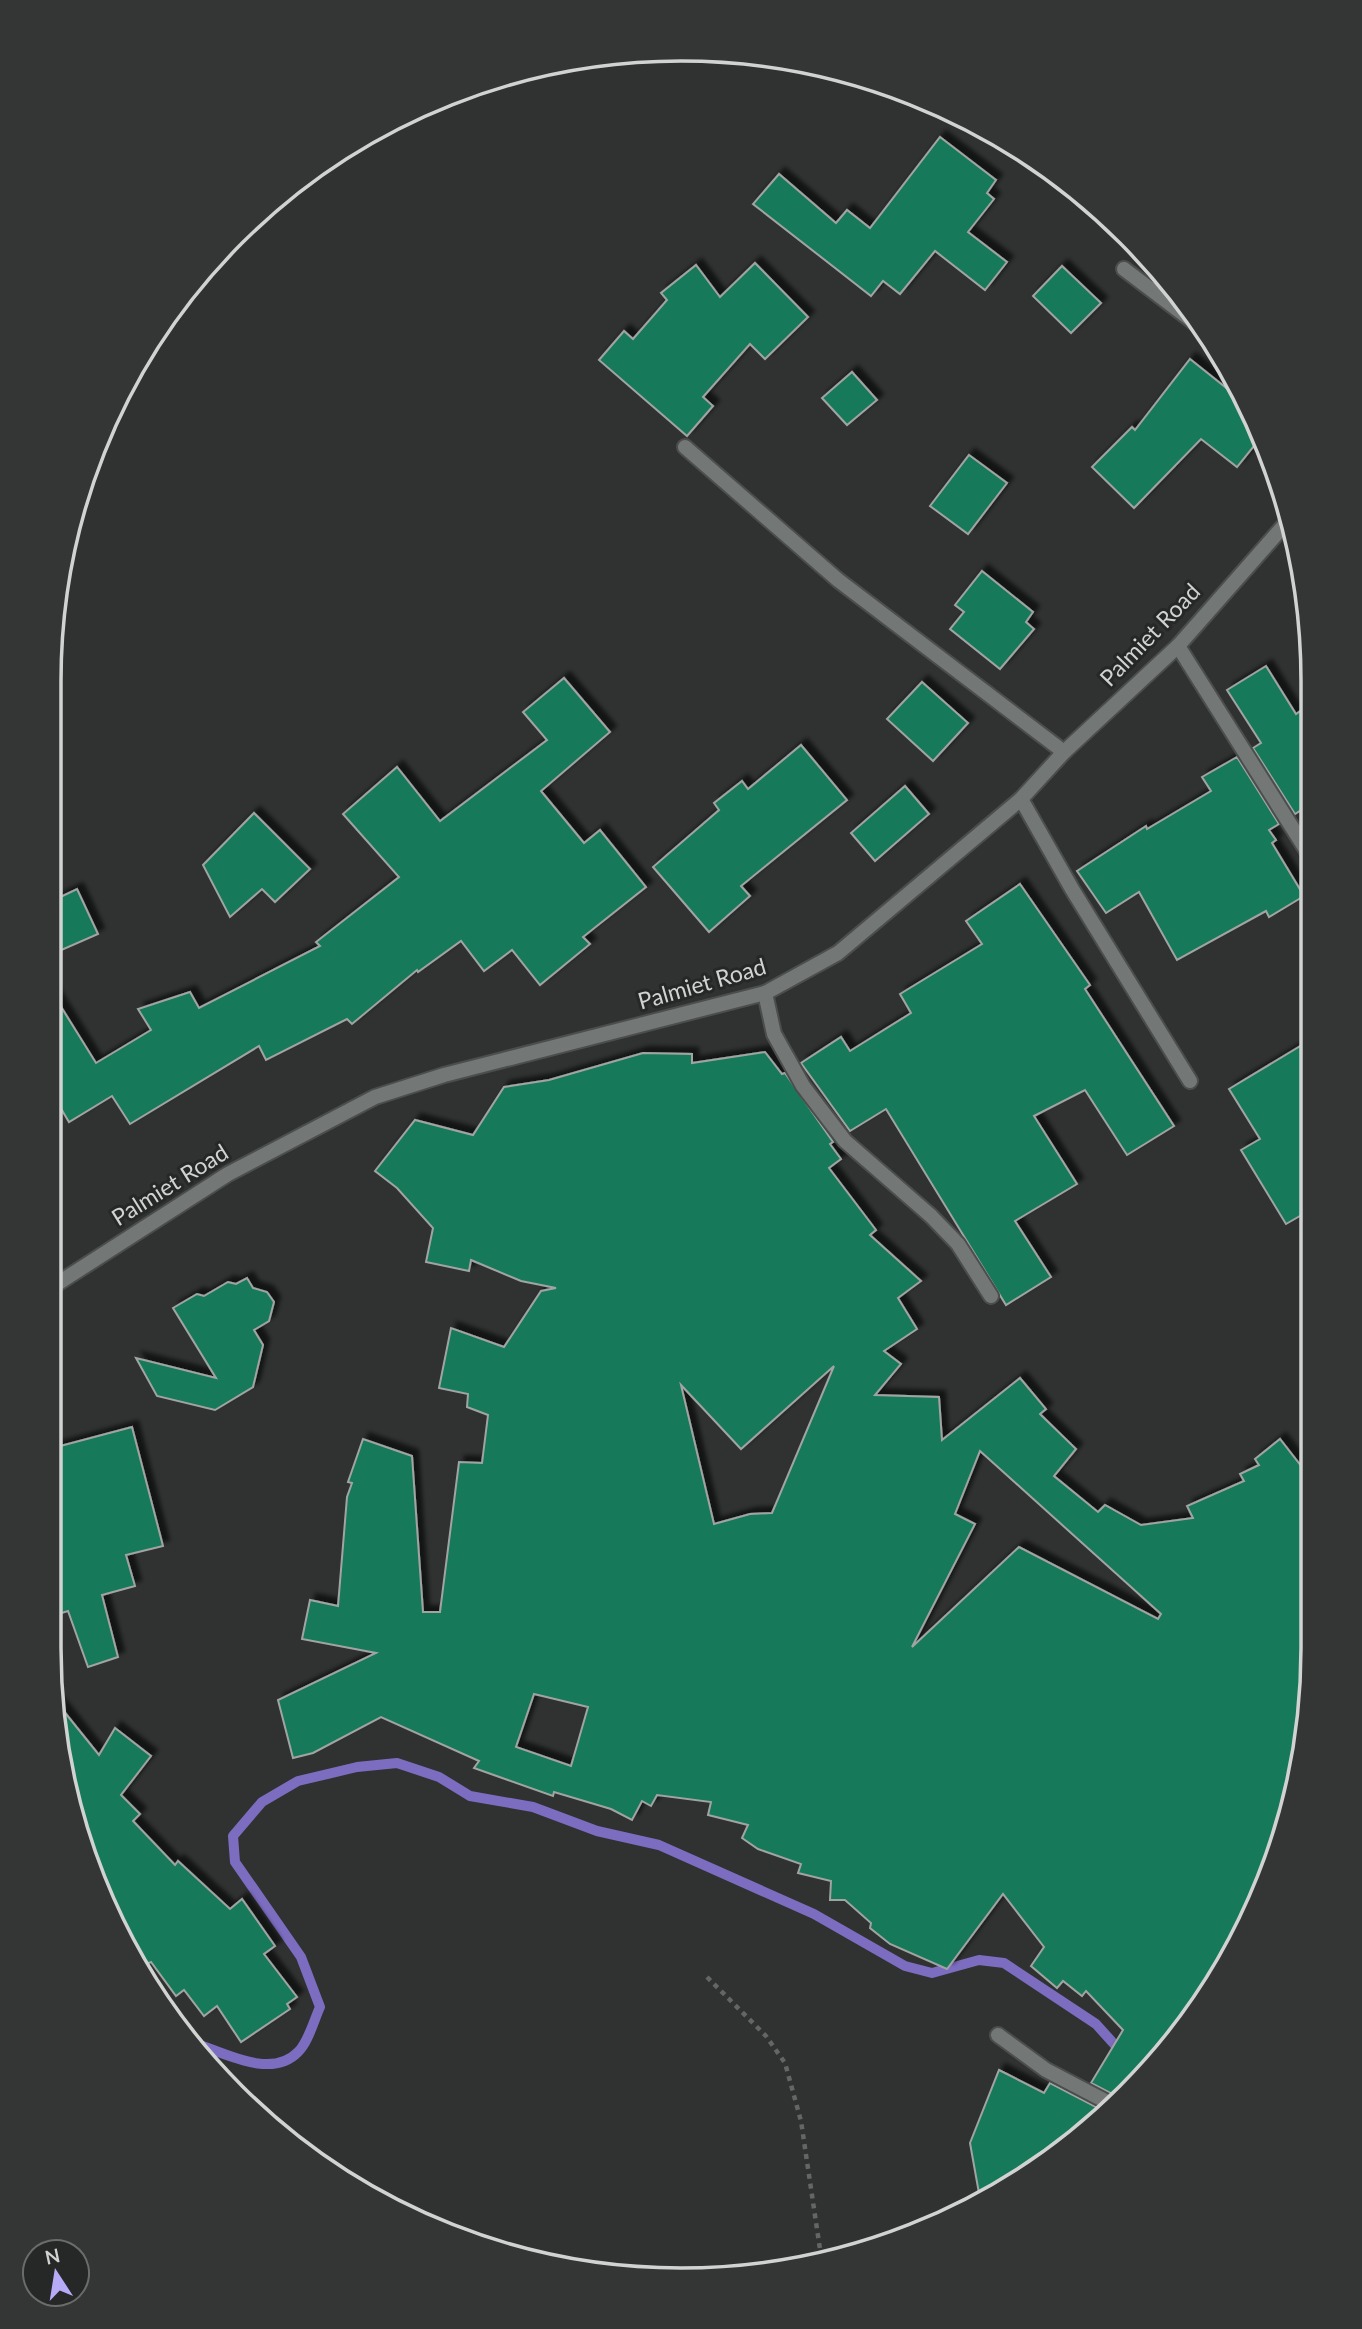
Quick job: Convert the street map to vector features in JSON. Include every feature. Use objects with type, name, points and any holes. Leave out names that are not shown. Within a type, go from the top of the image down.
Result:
[{"type":"street","points":[[1124,269],[1176,309]]},
{"type":"street","points":[[685,447],[838,580],[1064,752]]},
{"type":"street","name":"Palmiet Road","points":[[61,1282],[228,1174],[374,1097],[444,1074],[765,993],[838,953],[1021,799],[1064,752],[1178,646],[1282,528]]},
{"type":"street","points":[[1178,646],[1301,842]]},
{"type":"street","points":[[1021,799],[1072,889],[1190,1081]]},
{"type":"street","points":[[765,993],[774,1034],[803,1086],[845,1141],[931,1216],[958,1244],[991,1296]]},
{"type":"street","points":[[998,2035],[1046,2070],[1104,2100]]},
{"type":"path","points":[[707,1976],[766,2036],[785,2063],[801,2121],[820,2252]]},
{"type":"building","points":[[940,137],[996,180],[987,193],[994,199],[968,232],[1007,262],[985,290],[935,251],[900,294],[883,281],[871,296],[753,204],[779,174],[836,223],[847,210],[870,228]]},
{"type":"building","points":[[755,263],[808,317],[765,359],[750,344],[703,397],[713,406],[687,436],[599,360],[624,331],[633,339],[667,300],[661,293],[696,265],[720,297]]},
{"type":"building","points":[[1062,266],[1101,303],[1071,333],[1033,296]]},
{"type":"building","points":[[1190,359],[1228,389],[1254,445],[1237,467],[1201,439],[1134,508],[1092,467],[1132,427],[1135,430]]},
{"type":"building","points":[[852,372],[877,400],[847,425],[822,398]]},
{"type":"building","points":[[969,455],[1007,483],[968,534],[930,506]]},
{"type":"building","points":[[982,571],[1033,612],[1026,622],[1034,629],[1000,669],[950,629],[964,612],[955,605]]},
{"type":"building","points":[[1266,666],[1296,714],[1301,711],[1301,810],[1295,814],[1253,748],[1261,743],[1227,690]]},
{"type":"building","points":[[564,678],[610,732],[541,791],[584,843],[600,830],[646,887],[583,937],[590,944],[540,985],[512,950],[484,971],[461,941],[418,972],[417,970],[352,1024],[347,1019],[266,1060],[259,1046],[130,1124],[112,1096],[69,1122],[61,1109],[61,1007],[96,1063],[151,1030],[138,1009],[190,992],[199,1008],[320,946],[316,942],[399,877],[343,814],[397,767],[440,821],[547,740],[523,712]]},
{"type":"building","points":[[922,682],[968,723],[933,761],[887,719]]},
{"type":"building","points":[[801,745],[847,800],[741,886],[750,896],[709,932],[653,867],[719,810],[714,803],[742,781],[748,789]]},
{"type":"building","points":[[1237,757],[1279,824],[1269,830],[1276,840],[1272,843],[1301,891],[1301,898],[1269,917],[1266,911],[1177,960],[1139,892],[1106,913],[1077,871],[1146,826],[1147,829],[1211,791],[1202,777]]},
{"type":"building","points":[[905,786],[929,814],[875,861],[851,833]]},
{"type":"building","points":[[254,813],[310,869],[275,902],[262,889],[230,917],[203,865]]},
{"type":"building","points":[[1020,884],[1090,985],[1085,989],[1174,1126],[1127,1155],[1085,1090],[1034,1116],[1077,1184],[1015,1221],[1051,1277],[1006,1305],[886,1109],[850,1131],[801,1063],[841,1037],[850,1051],[911,1013],[900,994],[982,944],[966,921]]},
{"type":"building","points":[[77,889],[98,934],[61,950],[61,897]]},
{"type":"building","points":[[1301,1046],[1301,1215],[1286,1224],[1241,1150],[1260,1139],[1229,1089]]},
{"type":"building","points":[[765,1052],[782,1074],[785,1073],[833,1142],[830,1144],[841,1159],[829,1168],[876,1230],[870,1235],[921,1281],[898,1298],[917,1329],[884,1351],[901,1364],[875,1395],[939,1397],[942,1440],[1020,1378],[1046,1409],[1040,1414],[1076,1449],[1054,1476],[1098,1512],[1105,1505],[1141,1525],[1193,1518],[1187,1506],[1244,1481],[1240,1474],[1259,1465],[1255,1459],[1280,1439],[1301,1466],[1299,1689],[1289,1769],[1280,1808],[1254,1885],[1218,1958],[1173,2025],[1147,2057],[1111,2094],[1091,2083],[1123,2030],[1086,1991],[1082,1996],[1063,1981],[1057,1988],[1031,1966],[1044,1947],[1003,1894],[947,1969],[890,1944],[870,1928],[871,1923],[845,1900],[830,1900],[831,1881],[798,1873],[801,1864],[758,1849],[742,1838],[748,1825],[708,1815],[711,1802],[657,1795],[651,1806],[642,1801],[632,1820],[611,1809],[554,1792],[553,1796],[474,1768],[479,1761],[381,1717],[313,1753],[293,1758],[278,1700],[376,1653],[302,1639],[310,1600],[338,1606],[347,1497],[352,1483],[348,1482],[363,1439],[412,1456],[423,1612],[440,1612],[459,1462],[482,1463],[488,1415],[467,1407],[468,1394],[439,1388],[451,1328],[504,1347],[541,1291],[556,1288],[521,1281],[471,1260],[469,1271],[426,1262],[433,1228],[397,1188],[375,1171],[415,1120],[473,1135],[504,1087],[549,1080],[643,1053],[692,1054],[692,1063]],"holes":[[[834,1366],[772,1513],[750,1514],[714,1524],[681,1385],[741,1449]],[[980,1451],[1161,1614],[1158,1619],[1019,1547],[912,1647],[975,1524],[955,1514]],[[534,1694],[588,1707],[571,1766],[516,1747]]]},
{"type":"building","points":[[247,1278],[253,1288],[267,1292],[274,1302],[269,1321],[254,1330],[263,1345],[253,1387],[215,1410],[157,1396],[136,1358],[216,1378],[173,1308],[197,1294],[204,1296],[228,1282],[236,1284]]},
{"type":"building","points":[[132,1427],[163,1546],[126,1555],[135,1586],[102,1595],[118,1657],[88,1667],[68,1611],[61,1613],[61,1446]]},
{"type":"building","points":[[65,1713],[99,1755],[115,1728],[151,1756],[121,1795],[140,1814],[133,1821],[175,1865],[178,1861],[230,1909],[242,1899],[275,1946],[264,1954],[297,1997],[287,2004],[290,2009],[241,2042],[217,2006],[204,2016],[184,1990],[176,1996],[151,1962],[148,1963],[125,1922],[94,1847],[73,1769]]},
{"type":"building","points":[[999,2070],[1044,2093],[1050,2083],[1097,2107],[1058,2140],[979,2192],[970,2143]]},
{"type":"waterway","points":[[208,2048],[259,2064],[274,2064],[287,2060],[302,2048],[320,2007],[301,1957],[235,1862],[233,1836],[262,1802],[298,1781],[357,1767],[397,1763],[439,1777],[470,1796],[533,1807],[597,1831],[659,1845],[814,1914],[905,1966],[932,1973],[979,1960],[1004,1963],[1096,2024],[1123,2054]]}]
